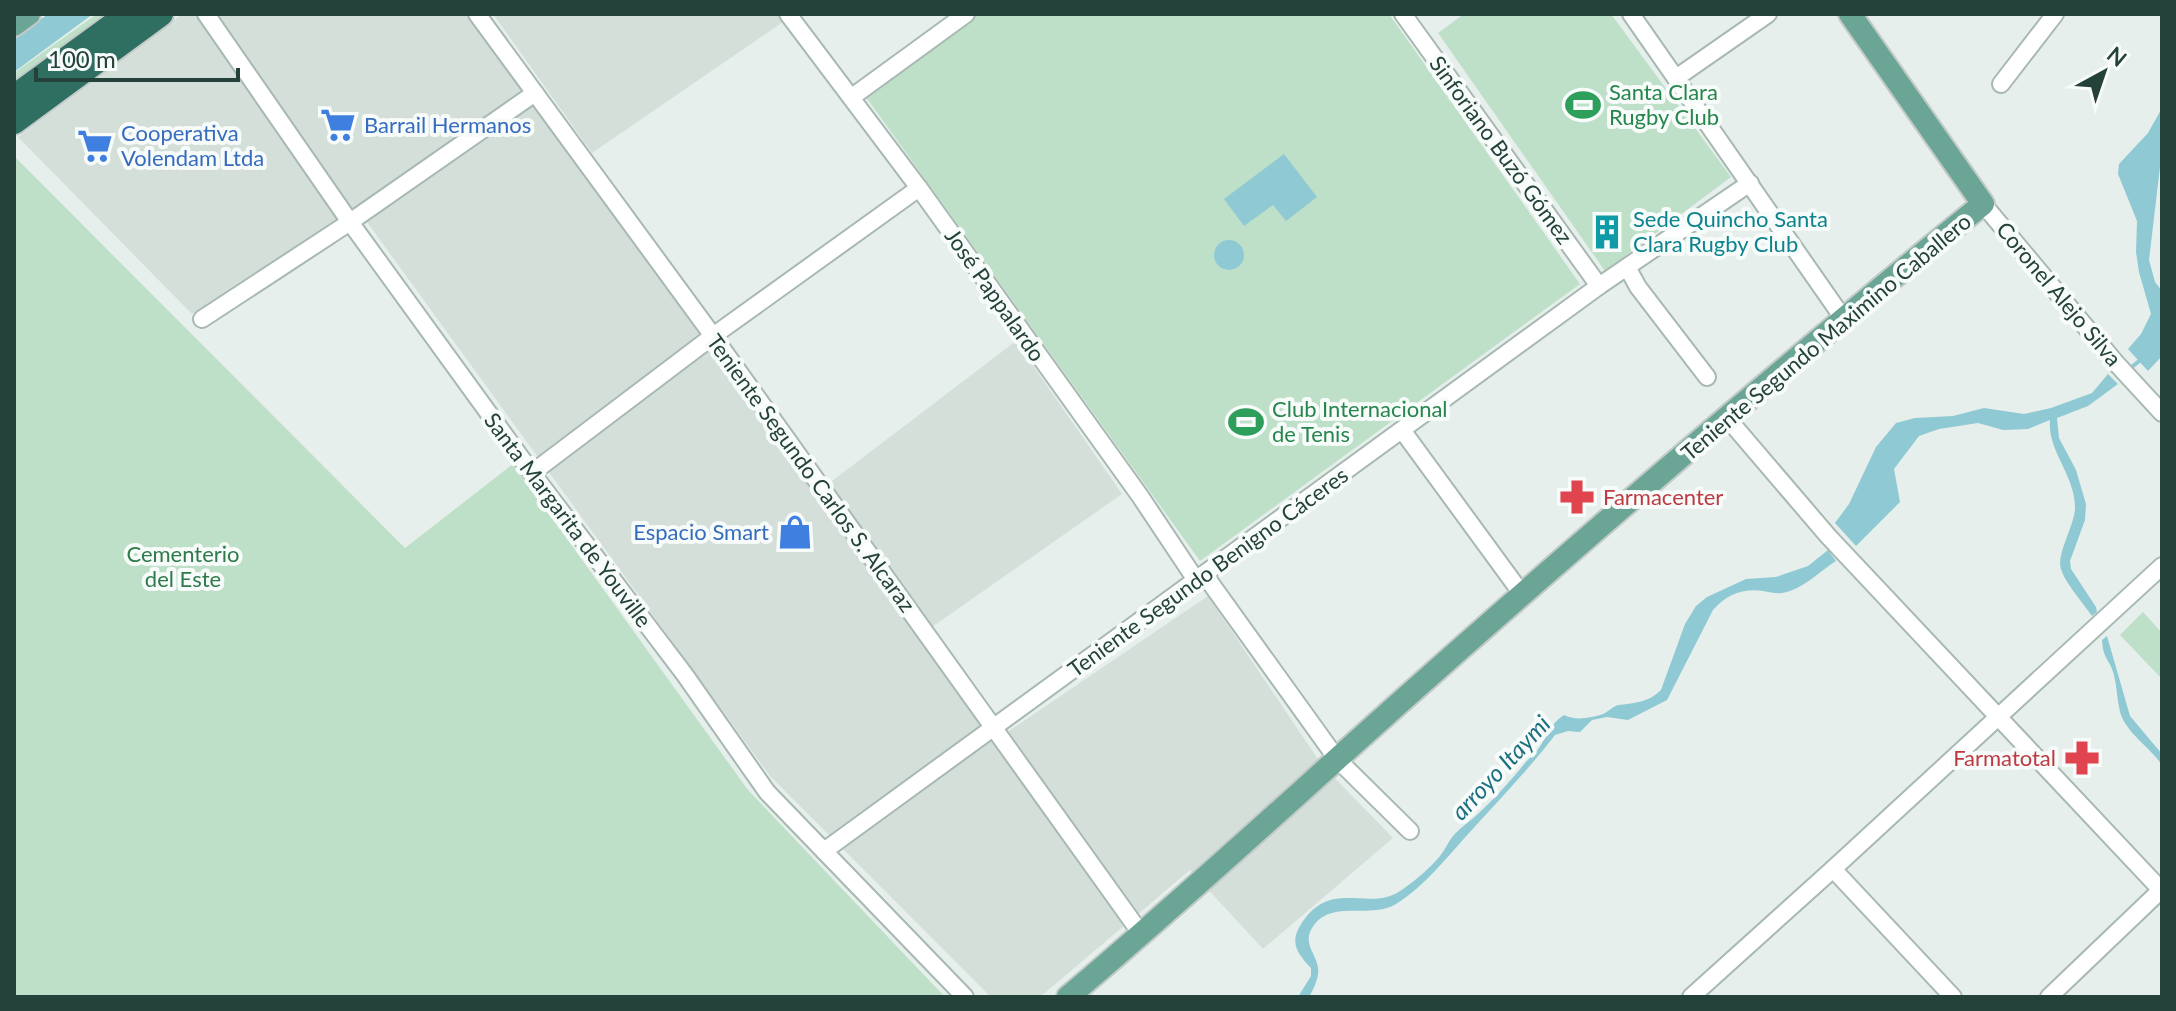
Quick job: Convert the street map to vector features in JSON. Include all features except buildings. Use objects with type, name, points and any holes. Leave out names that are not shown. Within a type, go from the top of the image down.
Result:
[{"type":"highway","points":[[14,97],[128,14]]},
{"type":"highway","points":[[14,122],[161,14]]},
{"type":"main road","points":[[14,25],[29,14]]},
{"type":"main road","name":"Coronel Alejo Silva","points":[[1850,14],[1983,204]]},
{"type":"main road","name":"Teniente Segundo Maximino Caballero","points":[[1068,997],[1142,935],[1522,594],[1843,318],[1983,204]]},
{"type":"street","name":"Santa Margarita de Youville","points":[[206,14],[350,222],[532,473],[685,675],[767,792],[965,997]]},
{"type":"street","name":"Teniente Segundo Carlos S. Alcaraz","points":[[477,14],[713,336],[1142,935]]},
{"type":"street","name":"José Pappalardo","points":[[788,14],[919,188],[1140,496],[1337,759],[1410,831]]},
{"type":"street","points":[[852,97],[966,14]]},
{"type":"street","name":"Sinforiano Buzó Gómez","points":[[1403,14],[1599,286]]},
{"type":"street","points":[[1631,14],[1843,318]]},
{"type":"street","points":[[1676,78],[1768,14]]},
{"type":"street","points":[[2001,84],[2055,14]]},
{"type":"street","points":[[202,319],[350,222],[535,93]]},
{"type":"street","name":"Teniente Segundo Benigno Cáceres","points":[[824,851],[1599,286],[1750,183]]},
{"type":"street","points":[[532,473],[713,336],[919,188]]},
{"type":"street","name":"Coronel Alejo Silva","points":[[1983,204],[2162,413]]},
{"type":"street","points":[[1627,267],[1638,287],[1707,377]]},
{"type":"street","points":[[1728,419],[1828,536],[2162,890],[2049,997]]},
{"type":"street","points":[[1402,430],[1522,594]]},
{"type":"street","points":[[1691,997],[2162,566]]},
{"type":"street","points":[[1833,869],[1953,997]]},
{"type":"shaded area","points":[[182,14],[468,14],[815,494],[1016,341],[1122,494],[922,634],[1000,737],[1208,596],[1322,765],[1393,838],[1263,949],[1190,870],[1040,997],[991,997],[770,776],[356,207],[192,314],[18,137]]},
{"type":"shaded area","points":[[493,14],[777,14],[783,22],[592,153]]},
{"type":"green space","points":[[97,14],[107,14],[14,81],[14,73]]},
{"type":"green space","name":"Club Internacional de Tenis","points":[[976,14],[1389,14],[1580,284],[1200,561],[863,93]]},
{"type":"green space","name":"Santa Clara Rugby Club","points":[[1464,14],[1611,14],[1731,177],[1605,271],[1438,33]]},
{"type":"green space","name":"Cementerio del Este","points":[[14,156],[405,548],[513,464],[748,790],[945,997],[14,997]]},
{"type":"green space","points":[[2143,612],[2162,633],[2162,679],[2120,635]]},
{"type":"water","points":[[48,14],[93,14],[14,72],[14,39]]},
{"type":"water","points":[[2162,108],[2162,150],[2149,260],[2155,282],[2162,291],[2162,356],[2148,371],[2128,349],[2141,334],[2151,314],[2139,272],[2137,221],[2118,174],[2119,164],[2148,133]]},
{"type":"water","points":[[1284,154],[1317,197],[1286,221],[1273,205],[1244,226],[1224,199]]},
{"type":"water","points":[[1229,240],[1240,244],[1244,255],[1240,266],[1229,270],[1218,266],[1214,255],[1218,244]]},
{"type":"water","points":[[2108,374],[2118,384],[2088,406],[2057,418],[2059,438],[2076,470],[2086,504],[2085,520],[2070,561],[2071,569],[2096,607],[2097,612],[2092,616],[2061,569],[2061,556],[2075,509],[2071,486],[2053,442],[2050,420],[2028,429],[2003,430],[1978,423],[1939,429],[1919,436],[1894,469],[1900,502],[1856,546],[1835,523],[1849,504],[1876,447],[1896,423],[1915,418],[1953,416],[1984,408],[2024,414],[2051,408],[2092,393]]},
{"type":"water","points":[[1828,550],[1836,561],[1797,588],[1780,593],[1742,592],[1718,605],[1667,700],[1628,720],[1607,717],[1592,720],[1580,732],[1568,731],[1555,735],[1444,861],[1407,897],[1385,908],[1339,911],[1320,919],[1309,934],[1317,962],[1317,980],[1309,997],[1298,997],[1311,976],[1311,968],[1299,954],[1295,938],[1312,911],[1324,902],[1377,899],[1403,889],[1442,854],[1453,836],[1504,787],[1538,750],[1552,726],[1564,715],[1588,718],[1617,706],[1637,703],[1661,690],[1685,624],[1696,606],[1707,597],[1746,579],[1776,577],[1808,566]]},
{"type":"water","points":[[2107,636],[2130,716],[2162,754],[2162,765],[2123,720],[2114,675],[2103,647],[2102,640]]},
{"type":"waterway","name":"arroyo Itaymi","points":[[2128,370],[2143,358]]},
{"type":"place","name":"Santa Clara Rugby Club","points":[[1583,105]]},
{"type":"place","name":"Barrail Hermanos","points":[[338,125]]},
{"type":"place","name":"Cooperativa Volendam Ltda","points":[[95,146]]},
{"type":"place","name":"Sede Quincho Santa Clara Rugby Club","points":[[1607,232]]},
{"type":"place","name":"Club Internacional de Tenis","points":[[1246,422]]},
{"type":"place","name":"Farmacenter","points":[[1577,497]]},
{"type":"place","name":"Espacio Smart","points":[[795,532]]},
{"type":"place","name":"Farmatotal","points":[[2082,758]]}]
